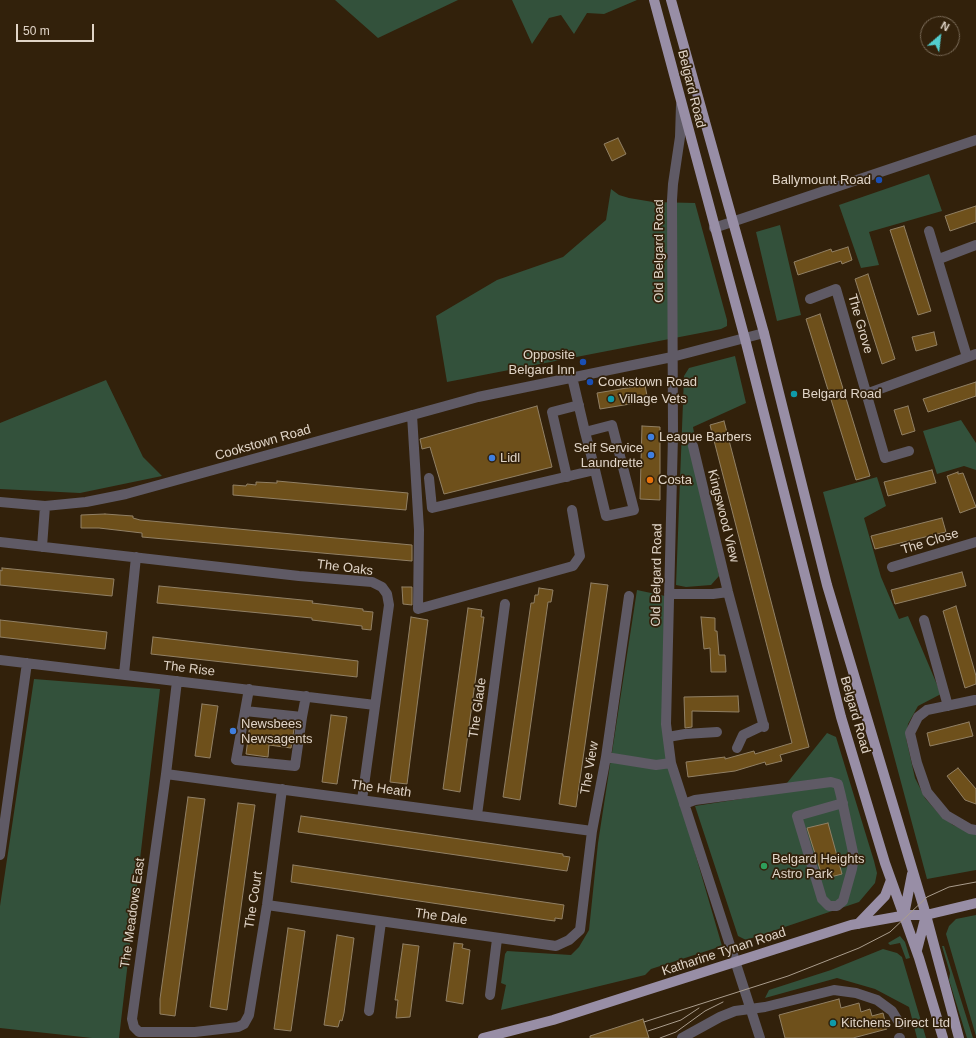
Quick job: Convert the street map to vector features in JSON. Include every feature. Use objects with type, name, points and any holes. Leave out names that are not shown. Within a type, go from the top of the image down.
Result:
[{"type":"main road","name":"Belgard Road","points":[[654,0],[681,98],[694,155],[745,339],[841,717],[891,880],[917,953],[943,1038]]},
{"type":"main road","name":"Belgard Road","points":[[671,0],[764,333],[827,585],[926,915],[959,1038]]},
{"type":"main road","points":[[904,916],[913,872]]},
{"type":"main road","points":[[858,924],[885,896],[891,880]]},
{"type":"main road","name":"Katharine Tynan Road","points":[[483,1038],[552,1020],[782,946],[858,924],[904,916],[926,915],[976,904]]},
{"type":"main road","points":[[917,953],[918,939],[926,915]]},
{"type":"street","name":"Old Belgard Road","points":[[681,98],[680,137],[672,200],[673,436],[666,724],[671,763],[760,1038]]},
{"type":"street","points":[[714,228],[976,140]]},
{"type":"street","points":[[866,394],[971,356],[929,231]]},
{"type":"street","points":[[939,258],[976,245]]},
{"type":"street","name":"The Grove","points":[[810,299],[836,289],[885,458],[909,451]]},
{"type":"street","name":"Cookstown Road","points":[[0,502],[45,506],[86,502],[126,494],[478,397],[572,376],[672,357],[764,333]]},
{"type":"street","points":[[572,376],[585,432],[606,516],[634,510],[612,425],[585,432]]},
{"type":"street","points":[[567,477],[552,412],[579,405]]},
{"type":"street","points":[[412,415],[419,530],[418,609],[573,566],[580,556],[572,510]]},
{"type":"street","name":"Kingswood View","points":[[693,446],[728,592],[764,726],[743,735],[737,748]]},
{"type":"street","points":[[429,478],[432,508],[595,470]]},
{"type":"street","points":[[42,547],[45,506]]},
{"type":"street","name":"The Oaks","points":[[0,542],[372,582],[382,587],[387,594],[389,605],[362,800]]},
{"type":"street","name":"The Close","points":[[892,567],[976,542]]},
{"type":"street","points":[[124,674],[136,557]]},
{"type":"street","points":[[669,594],[714,594],[728,592]]},
{"type":"street","name":"The View","points":[[569,940],[580,930],[592,830],[606,757],[629,596]]},
{"type":"street","name":"The Glade","points":[[476,815],[505,604]]},
{"type":"street","points":[[924,620],[948,706]]},
{"type":"street","name":"The Rise","points":[[0,660],[375,705]]},
{"type":"street","points":[[0,855],[27,663]]},
{"type":"street","name":"The Meadows East","points":[[177,681],[166,774],[132,1019],[134,1027],[139,1032],[195,1032],[238,1027],[244,1024],[249,1016]]},
{"type":"street","points":[[249,689],[236,760],[295,766],[306,696]]},
{"type":"street","points":[[975,700],[927,710],[918,717],[910,733],[917,763],[927,792],[946,815],[970,829],[976,830]]},
{"type":"street","points":[[245,711],[302,717]]},
{"type":"street","points":[[668,737],[685,734],[717,732]]},
{"type":"street","points":[[606,757],[656,765],[671,763]]},
{"type":"street","name":"The Heath","points":[[166,774],[592,830]]},
{"type":"street","points":[[684,804],[695,800],[831,782],[838,784],[843,803],[854,857],[843,901],[837,906],[829,906],[822,899],[797,816],[843,803]]},
{"type":"street","name":"The Court","points":[[249,1016],[267,905],[282,789]]},
{"type":"street","name":"The Dale","points":[[267,905],[497,939],[556,946],[569,940]]},
{"type":"street","points":[[369,1011],[381,922]]},
{"type":"street","points":[[490,996],[497,939]]},
{"type":"street","points":[[682,1038],[720,1017],[751,1008],[765,1007],[834,990],[856,993],[876,1000],[892,1011],[900,1024]]},
{"type":"green space","points":[[335,0],[458,0],[378,38]]},
{"type":"green space","points":[[512,0],[637,0],[604,14],[587,13],[574,34],[561,15],[549,18],[532,44]]},
{"type":"green space","points":[[929,174],[942,211],[869,232],[879,265],[861,268],[839,205]]},
{"type":"green space","points":[[611,189],[619,195],[653,202],[695,203],[727,320],[727,326],[721,329],[447,382],[436,316],[497,280],[563,257],[606,220]]},
{"type":"green space","points":[[780,225],[801,315],[777,321],[756,232]]},
{"type":"green space","points":[[735,356],[746,403],[693,427],[719,576],[711,585],[686,587],[676,585],[684,376],[689,368]]},
{"type":"green space","points":[[106,380],[143,457],[162,476],[80,493],[0,489],[0,423]]},
{"type":"green space","points":[[961,420],[976,443],[976,470],[964,466],[937,474],[923,431]]},
{"type":"green space","points":[[877,477],[886,506],[864,518],[881,577],[899,619],[908,616],[941,694],[918,706],[908,724],[906,738],[915,778],[925,798],[940,815],[953,825],[976,835],[976,870],[927,879],[823,492]]},
{"type":"green space","points":[[637,590],[665,596],[662,726],[682,808],[722,946],[651,969],[645,975],[501,1010],[506,985],[501,983],[505,954],[507,951],[571,955],[579,947],[589,930],[598,843]]},
{"type":"green space","points":[[34,679],[160,689],[119,1038],[92,1038],[0,1028],[0,906]]},
{"type":"green space","points":[[827,733],[836,737],[874,861],[877,873],[875,883],[859,902],[746,940],[738,936],[695,806],[779,793]]},
{"type":"green space","points":[[976,915],[976,1036],[946,934],[949,926],[956,919]]},
{"type":"green space","points":[[900,936],[905,942],[910,958],[906,959],[900,943],[890,945],[888,943]]},
{"type":"green space","points":[[942,946],[944,946],[973,1038],[967,1038],[949,980],[950,973]]},
{"type":"green space","points":[[883,949],[897,953],[902,957],[926,1038],[917,1038],[909,1007],[875,989],[837,978],[765,998],[769,990],[831,970]]},
{"type":"building","points":[[618,138],[626,154],[612,161],[604,144]]},
{"type":"building","points":[[976,206],[976,222],[950,231],[945,216]]},
{"type":"building","points":[[904,226],[931,311],[918,315],[890,230]]},
{"type":"building","points":[[848,247],[852,260],[842,264],[841,261],[798,275],[794,262],[831,249],[832,252]]},
{"type":"building","points":[[868,274],[895,359],[882,364],[855,279]]},
{"type":"building","points":[[820,314],[870,476],[856,480],[806,319]]},
{"type":"building","points":[[934,332],[937,345],[916,351],[912,337]]},
{"type":"building","points":[[976,382],[976,396],[928,412],[923,399]]},
{"type":"building","points":[[645,385],[648,401],[600,409],[597,393]]},
{"type":"building","name":"Lidl","points":[[537,406],[552,467],[444,494],[430,447],[422,449],[420,439]]},
{"type":"building","points":[[908,406],[915,431],[902,435],[894,410]]},
{"type":"building","points":[[724,421],[809,747],[780,755],[782,761],[766,765],[765,762],[735,771],[688,777],[686,762],[725,757],[725,759],[754,751],[755,754],[792,743],[710,425]]},
{"type":"building","points":[[642,426],[660,427],[660,500],[640,499]]},
{"type":"building","points":[[932,470],[936,483],[888,496],[884,482]]},
{"type":"building","points":[[958,472],[958,474],[963,473],[976,507],[960,513],[947,476]]},
{"type":"building","points":[[277,481],[408,493],[406,510],[233,495],[233,485],[246,486],[247,484],[256,485],[256,482],[277,483]]},
{"type":"building","points":[[105,514],[133,516],[133,518],[140,520],[412,545],[412,561],[142,537],[142,533],[99,528],[81,528],[81,515]]},
{"type":"building","points":[[942,518],[946,532],[875,549],[871,536]]},
{"type":"building","points":[[2,568],[114,579],[112,596],[0,585],[0,570],[2,571]]},
{"type":"building","points":[[962,572],[966,586],[895,604],[891,590]]},
{"type":"building","points":[[591,583],[608,585],[576,807],[559,804]]},
{"type":"building","points":[[159,586],[313,601],[312,603],[363,609],[363,611],[373,612],[371,630],[362,629],[362,626],[312,620],[312,618],[157,603]]},
{"type":"building","points":[[402,587],[412,587],[412,605],[403,604]]},
{"type":"building","points":[[539,588],[553,590],[551,602],[548,602],[520,800],[503,797],[531,603],[534,603],[535,595],[538,595]]},
{"type":"building","points":[[956,606],[976,676],[976,684],[965,688],[943,611]]},
{"type":"building","points":[[468,608],[482,610],[481,617],[484,617],[460,792],[443,789]]},
{"type":"building","points":[[411,617],[428,620],[407,784],[390,782]]},
{"type":"building","points":[[701,617],[715,618],[715,631],[717,631],[719,655],[725,655],[726,672],[711,672],[710,648],[704,649]]},
{"type":"building","points":[[0,620],[107,632],[105,649],[0,637]]},
{"type":"building","points":[[153,637],[358,661],[357,677],[151,654]]},
{"type":"building","points":[[738,696],[739,712],[692,711],[692,727],[685,728],[684,697]]},
{"type":"building","points":[[202,704],[218,706],[210,758],[195,756]]},
{"type":"building","points":[[331,715],[347,717],[337,784],[322,782]]},
{"type":"building","points":[[969,722],[973,736],[930,746],[927,733]]},
{"type":"building","points":[[250,724],[294,729],[291,748],[269,745],[268,757],[246,754]]},
{"type":"building","points":[[958,768],[976,789],[976,804],[965,800],[947,776]]},
{"type":"building","points":[[188,797],[205,799],[175,1016],[160,1014],[160,999]]},
{"type":"building","points":[[238,803],[255,805],[227,1010],[210,1007]]},
{"type":"building","points":[[301,816],[563,854],[563,856],[570,857],[567,871],[298,832]]},
{"type":"building","points":[[828,823],[842,874],[823,879],[807,828]]},
{"type":"building","points":[[293,865],[564,905],[562,919],[555,918],[555,921],[547,920],[291,882]]},
{"type":"building","points":[[288,928],[305,931],[291,1031],[274,1029]]},
{"type":"building","points":[[337,935],[354,938],[344,1013],[342,1021],[340,1020],[338,1027],[324,1025]]},
{"type":"building","points":[[454,943],[463,944],[462,948],[470,950],[463,1004],[446,1001]]},
{"type":"building","points":[[403,944],[419,946],[410,1017],[396,1018],[398,1000],[395,1000]]},
{"type":"building","name":"Kitchens Direct Ltd","points":[[839,999],[841,1008],[859,1003],[861,1012],[870,1009],[872,1016],[883,1013],[887,1029],[853,1038],[785,1038],[779,1015]]},
{"type":"building","points":[[643,1019],[649,1038],[590,1038],[590,1036]]},
{"type":"tram line","points":[[644,1022],[788,976],[859,948],[890,932],[927,897],[949,887],[976,882]]},
{"type":"tram line","points":[[660,1038],[676,1032],[705,1011],[723,1002]]},
{"type":"tram line","points":[[648,1031],[681,1020],[699,1008]]},
{"type":"place","name":"Ballymount Road","points":[[879,180]]},
{"type":"place","name":"Opposite Belgard Inn","points":[[583,362]]},
{"type":"place","name":"Cookstown Road","points":[[590,382]]},
{"type":"place","name":"Belgard Road","points":[[794,394]]},
{"type":"place","name":"Village Vets","points":[[611,399]]},
{"type":"place","name":"League Barbers","points":[[651,437]]},
{"type":"place","name":"Self Service Laundrette","points":[[651,455]]},
{"type":"place","name":"Lidl","points":[[492,458]]},
{"type":"place","name":"Costa","points":[[650,480]]},
{"type":"place","name":"Newsbees Newsagents","points":[[233,731]]},
{"type":"place","name":"Belgard Heights Astro Park","points":[[764,866]]},
{"type":"place","name":"Kitchens Direct Ltd","points":[[833,1023]]}]
